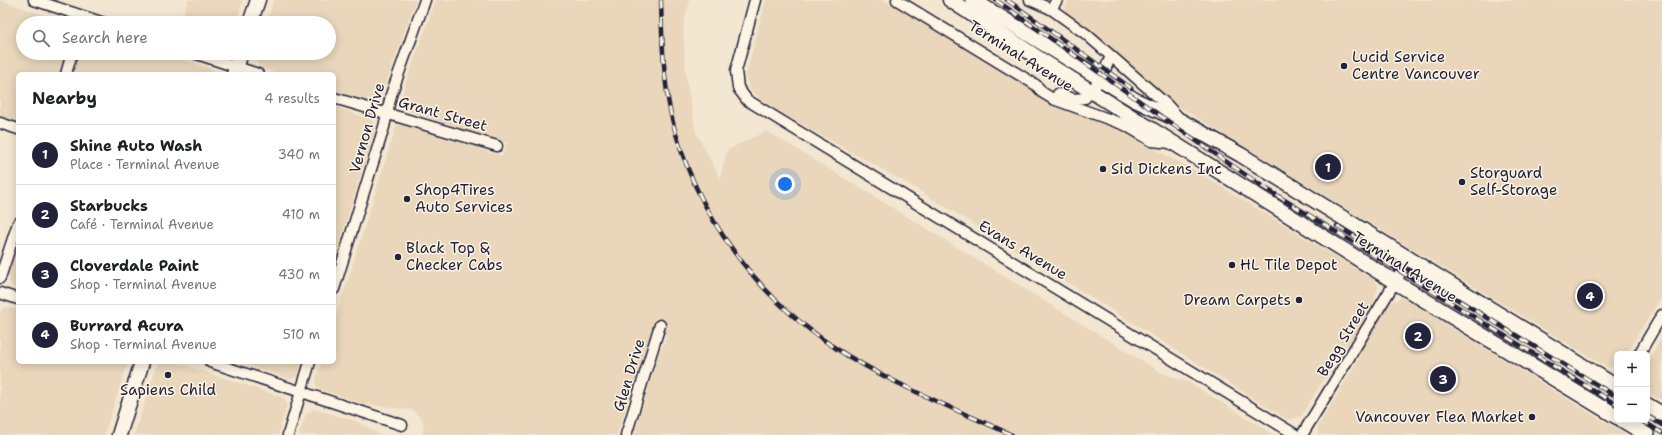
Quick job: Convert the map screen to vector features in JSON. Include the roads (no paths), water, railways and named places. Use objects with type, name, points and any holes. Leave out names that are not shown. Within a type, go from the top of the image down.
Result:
[{"type":"main road","points":[[252,16],[258,0]]},
{"type":"main road","name":"Terminal Avenue","points":[[950,0],[1043,61],[1395,282],[1611,413]]},
{"type":"main road","name":"Terminal Avenue","points":[[972,0],[1135,100],[1181,120],[1241,155],[1614,385]]},
{"type":"main road","points":[[235,70],[239,60]]},
{"type":"main road","points":[[119,435],[141,364]]},
{"type":"main road","points":[[1650,407],[1662,414]]},
{"type":"main road","points":[[1627,423],[1646,435]]},
{"type":"street","points":[[34,0],[73,16]]},
{"type":"street","name":"Vernon Drive","points":[[336,281],[387,114],[391,95],[425,0]]},
{"type":"street","name":"Evans Avenue","points":[[755,0],[736,72],[738,88],[747,100],[1296,435]]},
{"type":"street","name":"Terminal Avenue","points":[[897,0],[1036,85],[1043,93],[1053,99],[1125,125],[1152,141],[1176,144]]},
{"type":"street","name":"Terminal Avenue","points":[[1030,0],[1051,9],[1086,34],[1166,104],[1181,120]]},
{"type":"street","points":[[1051,9],[1057,0]]},
{"type":"street","points":[[1036,85],[1042,85],[1056,94],[1074,99],[1085,98],[1101,79],[1111,56]]},
{"type":"street","points":[[67,72],[70,60]]},
{"type":"street","points":[[211,60],[235,70],[246,72]]},
{"type":"street","name":"Grant Street","points":[[336,99],[497,146]]},
{"type":"street","points":[[0,123],[16,128]]},
{"type":"street","points":[[0,278],[16,229]]},
{"type":"street","name":"Begg Street","points":[[1302,435],[1409,259]]},
{"type":"street","points":[[0,293],[16,298]]},
{"type":"street","points":[[1641,351],[1662,315]]},
{"type":"street","name":"Glen Drive","points":[[626,435],[660,325]]},
{"type":"street","points":[[216,364],[402,425]]},
{"type":"street","points":[[288,435],[309,364]]},
{"type":"street","points":[[1611,413],[1614,402]]},
{"type":"railway","points":[[661,0],[662,43],[666,86],[671,115],[682,152],[696,188],[714,221],[735,253],[759,283],[786,310],[816,334],[848,356],[908,388],[1012,435]]},
{"type":"railway","points":[[996,0],[1265,188],[1614,403]]},
{"type":"railway","points":[[1007,0],[1131,88]]},
{"type":"railway","points":[[1337,226],[1614,395]]},
{"type":"railway","points":[[1650,418],[1662,425]]},
{"type":"railway","points":[[1646,423],[1662,433]]},
{"type":"place","name":"Lucid Service Centre Vancouver","points":[[1344,66]]},
{"type":"place","name":"Shine Auto Wash","points":[[1328,167]]},
{"type":"place","name":"Sid Dickens Inc","points":[[1103,169]]},
{"type":"place","name":"Storguard Self-Storage","points":[[1462,182]]},
{"type":"place","name":"Shop4Tires Auto Services","points":[[407,199]]},
{"type":"place","name":"Black Top & Checker Cabs","points":[[398,257]]},
{"type":"place","name":"HL Tile Depot","points":[[1232,265]]},
{"type":"place","name":"Burrard Acura","points":[[1590,296]]},
{"type":"place","name":"Dream Carpets","points":[[1299,300]]},
{"type":"place","name":"Starbucks","points":[[1418,336]]},
{"type":"place","name":"Sapiens Child","points":[[168,375]]},
{"type":"place","name":"Cloverdale Paint","points":[[1443,379]]},
{"type":"place","name":"Vancouver Flea Market","points":[[1532,417]]}]
